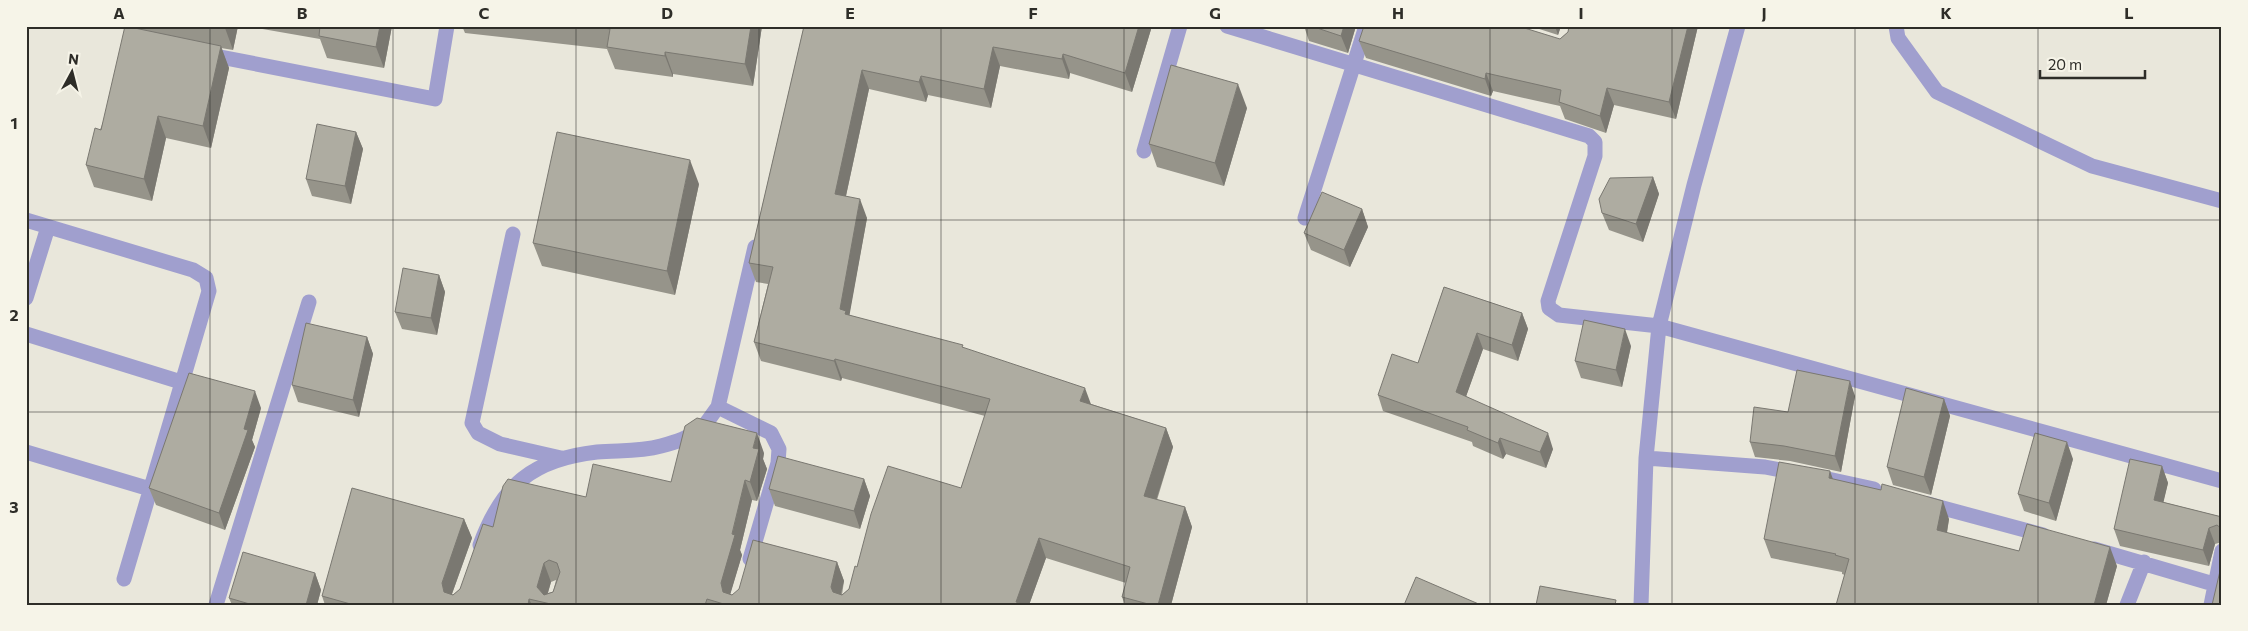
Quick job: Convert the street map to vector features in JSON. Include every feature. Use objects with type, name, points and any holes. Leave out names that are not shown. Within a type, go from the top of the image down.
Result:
[{"type":"street","points":[[186,50],[435,99],[447,26]]},
{"type":"street","points":[[1144,151],[1180,26]]},
{"type":"street","points":[[1227,26],[1353,66],[1589,136],[1595,142],[1595,156],[1549,294],[1549,308],[1559,315],[1659,326],[2222,481]]},
{"type":"street","points":[[1305,218],[1366,26]]},
{"type":"street","points":[[1641,605],[1646,458],[1659,326],[1694,185],[1738,26]]},
{"type":"street","points":[[1896,26],[1898,38],[1937,92],[2092,166],[2222,201]]},
{"type":"street","points":[[26,220],[193,270],[206,278],[209,292],[124,579]]},
{"type":"street","points":[[26,298],[48,227]]},
{"type":"street","points":[[513,234],[472,423],[478,433],[500,444],[561,458]]},
{"type":"street","points":[[474,561],[487,526],[503,498],[524,476],[561,458],[598,452],[644,451],[684,440],[703,427],[718,407],[757,236]]},
{"type":"street","points":[[216,605],[309,302]]},
{"type":"street","points":[[26,334],[181,382]]},
{"type":"street","points":[[718,407],[770,433],[779,449],[778,462],[745,576]]},
{"type":"street","points":[[26,452],[150,489]]},
{"type":"street","points":[[1646,458],[1765,467],[1851,482],[1885,492]]},
{"type":"street","points":[[1912,499],[2060,539]]},
{"type":"street","points":[[2078,544],[2217,585]]},
{"type":"street","points":[[2211,605],[2217,585],[2222,551]]},
{"type":"street","points":[[2127,605],[2144,562]]},
{"type":"building","points":[[125,26],[221,46],[203,126],[158,116],[144,179],[86,165],[95,128],[101,130]]},
{"type":"building","points":[[320,26],[380,26],[376,47],[319,36]]},
{"type":"building","points":[[589,26],[751,26],[745,64],[665,52],[665,56],[607,47],[610,29]]},
{"type":"building","points":[[804,26],[1139,26],[1125,73],[1063,54],[1062,59],[993,47],[984,89],[921,76],[919,82],[862,70],[835,194],[860,199],[840,309],[846,311],[845,314],[963,345],[962,347],[1085,388],[1080,401],[1166,428],[1144,496],[1185,507],[1158,605],[1122,597],[1130,567],[1039,538],[1016,602],[1027,605],[727,605],[707,599],[705,605],[555,605],[529,599],[528,605],[354,605],[322,596],[352,488],[464,519],[442,583],[444,592],[453,595],[460,589],[483,524],[493,527],[503,486],[508,479],[586,497],[593,464],[671,482],[685,426],[697,418],[757,433],[753,448],[759,449],[750,482],[745,480],[732,534],[735,535],[721,583],[723,592],[732,595],[739,589],[753,540],[837,562],[831,587],[833,592],[842,595],[849,589],[855,566],[857,567],[871,514],[888,466],[961,488],[990,399],[835,359],[834,361],[754,342],[773,267],[749,263]],"holes":[[[549,560],[557,563],[560,572],[553,592],[544,595],[537,587],[544,563]]]},
{"type":"building","points":[[1311,26],[1344,26],[1341,36]]},
{"type":"building","points":[[1364,26],[1518,26],[1560,39],[1568,32],[1569,26],[1688,26],[1669,102],[1607,88],[1600,116],[1559,102],[1561,90],[1486,73],[1485,79],[1359,41]]},
{"type":"building","points":[[1171,65],[1238,84],[1215,163],[1149,144]]},
{"type":"building","points":[[317,124],[356,132],[345,186],[306,179]]},
{"type":"building","points":[[557,132],[690,160],[667,271],[533,243]]},
{"type":"building","points":[[1653,177],[1636,224],[1602,213],[1599,199],[1610,178]]},
{"type":"building","points":[[1322,192],[1362,209],[1344,250],[1304,233]]},
{"type":"building","points":[[403,268],[439,275],[431,318],[395,312]]},
{"type":"building","points":[[1444,287],[1522,313],[1512,345],[1477,333],[1456,392],[1548,433],[1540,452],[1500,438],[1498,443],[1467,430],[1468,427],[1378,395],[1392,354],[1418,363]]},
{"type":"building","points":[[1584,320],[1625,329],[1616,370],[1575,361]]},
{"type":"building","points":[[306,323],[367,337],[353,400],[292,385]]},
{"type":"building","points":[[1797,370],[1850,381],[1835,456],[1784,446],[1750,442],[1754,407],[1788,412]]},
{"type":"building","points":[[189,373],[255,391],[244,429],[248,430],[219,513],[149,488]]},
{"type":"building","points":[[1906,388],[1944,399],[1924,477],[1887,467]]},
{"type":"building","points":[[2035,433],[2067,442],[2049,503],[2018,494]]},
{"type":"building","points":[[778,456],[864,479],[854,511],[769,489]]},
{"type":"building","points":[[2130,459],[2162,466],[2154,500],[2222,517],[2222,529],[2217,525],[2209,528],[2203,550],[2114,529]]},
{"type":"building","points":[[1779,462],[1830,471],[1829,478],[1881,490],[1882,484],[1943,501],[1937,530],[2019,551],[2027,524],[2110,547],[2094,605],[1836,605],[1849,559],[1836,554],[1764,539]]},
{"type":"building","points":[[243,552],[315,573],[306,605],[253,605],[229,598]]},
{"type":"building","points":[[2222,556],[2222,605],[2212,605],[2220,571]]},
{"type":"building","points":[[1416,577],[1481,605],[1404,605]]},
{"type":"building","points":[[1540,586],[1616,600],[1615,605],[1536,605]]}]
